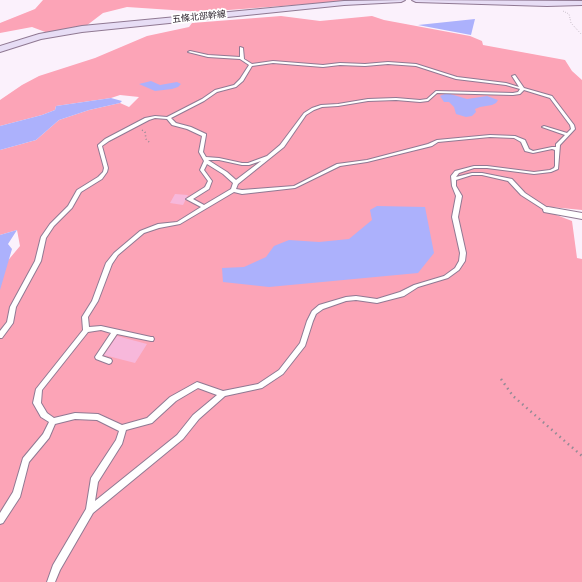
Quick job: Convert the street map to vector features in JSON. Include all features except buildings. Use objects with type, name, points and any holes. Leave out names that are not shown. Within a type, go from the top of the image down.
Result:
[{"type":"street","name":"五條北部幹線","points":[[0,49],[39,37],[88,29],[344,3],[401,0]]},
{"type":"street","points":[[416,0],[547,4],[582,3]]},
{"type":"street","points":[[548,210],[582,216]]},
{"type":"lane","points":[[241,48],[242,58]]},
{"type":"lane","points":[[220,57],[221,49]]},
{"type":"lane","points":[[51,582],[56,568],[90,510],[180,438],[196,417],[223,394],[260,386],[281,372],[303,344],[310,321],[314,313],[321,306],[346,299],[356,298],[377,300],[402,294],[416,286],[446,277],[457,269],[462,261],[463,253],[455,217],[459,196],[453,176],[457,172],[474,167],[487,167],[534,173],[551,171],[556,169],[557,166],[558,145],[573,129],[572,125],[551,97],[494,82],[456,78],[422,66],[388,63],[365,65],[340,64],[323,66],[273,62],[251,65],[242,58],[220,57],[190,52]]},
{"type":"lane","points":[[0,336],[10,323],[13,307],[38,261],[43,238],[52,225],[70,207],[79,191],[106,172],[100,146],[147,119],[155,117],[168,118],[216,92],[235,86],[242,80],[251,65]]},
{"type":"lane","points":[[514,76],[523,89]]},
{"type":"lane","points":[[205,159],[219,159],[249,164],[268,156],[282,146],[305,114],[322,106],[368,100],[396,99],[420,102],[428,100],[436,92],[513,94],[519,93],[523,89]]},
{"type":"lane","points":[[168,118],[174,124],[189,128],[204,135],[201,152],[205,159],[225,173],[234,187],[242,192],[295,187],[339,165],[367,161],[430,145],[437,141],[490,136],[515,137],[523,141],[527,150],[533,152],[552,148],[557,149]]},
{"type":"lane","points":[[544,127],[567,134]]},
{"type":"lane","points":[[223,394],[197,386],[173,399],[149,421],[122,428],[98,417],[75,416],[54,421],[44,415],[37,403],[39,389],[86,330],[85,317],[95,301],[109,263],[116,254],[142,232],[158,226],[178,223],[204,207],[234,187],[266,160],[268,156]]},
{"type":"lane","points":[[204,207],[189,198],[208,188],[210,181],[202,170],[205,159]]},
{"type":"lane","points":[[453,179],[472,174],[482,174],[510,180],[523,194],[548,210]]},
{"type":"lane","points":[[86,330],[101,328],[151,339]]},
{"type":"lane","points":[[109,361],[98,357],[115,331]]},
{"type":"lane","points":[[0,520],[17,494],[26,460],[46,436],[54,421]]},
{"type":"lane","points":[[90,510],[94,481],[119,442],[123,431],[122,428]]},
{"type":"path","points":[[547,4],[569,14],[571,23],[582,35]]},
{"type":"path","points":[[133,126],[145,132],[146,139],[150,143]]},
{"type":"path","points":[[501,379],[518,400],[582,456]]},
{"type":"shaded area","points":[[43,0],[362,0],[202,12],[127,7],[103,13],[86,26],[48,33],[32,27],[0,33],[0,23],[35,9]]},
{"type":"shaded area","points":[[281,16],[320,21],[372,16],[384,20],[470,36],[482,41],[483,45],[565,60],[572,71],[582,80],[582,210],[551,207],[546,211],[572,221],[577,258],[582,259],[582,582],[0,582],[0,270],[20,246],[17,230],[0,235],[0,150],[36,140],[59,120],[89,110],[120,103],[129,107],[139,97],[120,95],[111,98],[56,106],[55,110],[42,115],[0,126],[0,100],[22,85],[39,76],[95,58],[147,36],[189,27],[192,23]]},
{"type":"water","points":[[475,19],[471,35],[418,25]]},
{"type":"water","points":[[151,81],[160,85],[177,82],[181,84],[172,89],[155,91],[139,84]]},
{"type":"water","points":[[447,93],[467,99],[487,96],[498,100],[492,105],[475,109],[476,112],[472,116],[466,117],[456,114],[454,107],[449,102],[444,102],[440,96]]},
{"type":"water","points":[[111,98],[122,101],[120,103],[89,110],[59,120],[36,140],[0,150],[0,126],[42,115],[55,110],[56,106]]},
{"type":"water","points":[[377,206],[425,207],[434,253],[418,273],[269,287],[223,282],[222,268],[244,267],[266,257],[274,246],[289,240],[319,242],[349,239],[372,220],[370,210]]},
{"type":"water","points":[[17,230],[8,244],[12,249],[0,290],[0,235]]}]
